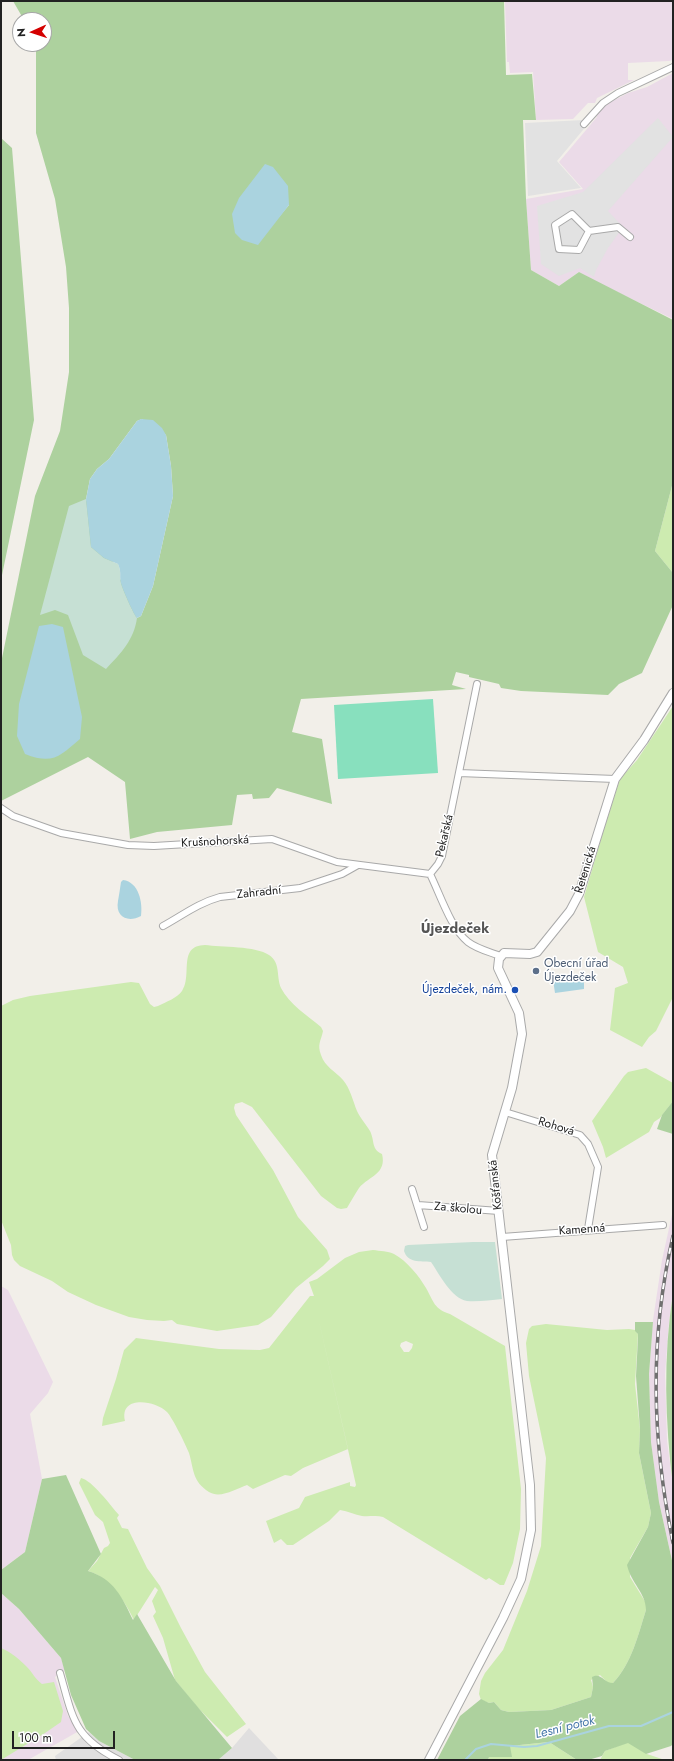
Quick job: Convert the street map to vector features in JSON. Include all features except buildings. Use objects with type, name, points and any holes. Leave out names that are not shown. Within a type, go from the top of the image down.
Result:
[{"type":"street","points":[[584,124],[603,103],[618,93],[673,67]]},
{"type":"street","points":[[572,214],[589,231],[579,250],[559,249],[555,225],[572,214]]},
{"type":"street","points":[[589,231],[618,227],[630,237]]},
{"type":"street","name":"Pekařská","points":[[430,874],[442,856],[477,684]]},
{"type":"street","name":"Řetenická","points":[[500,956],[504,953],[530,954],[539,951],[570,911],[578,898],[615,779],[644,740],[673,693]]},
{"type":"street","points":[[459,773],[615,779]]},
{"type":"street","name":"Krušnohorská","points":[[1,808],[13,816],[61,833],[128,845],[154,846],[272,839],[337,862],[430,874]]},
{"type":"street","name":"Zahradní","points":[[163,926],[207,900],[220,897],[300,888],[342,874],[358,865]]},
{"type":"street","points":[[430,874],[452,921],[463,937],[476,947],[500,956]]},
{"type":"street","name":"Košťanská","points":[[429,1760],[512,1599],[521,1579],[529,1542],[531,1511],[530,1485],[492,1155],[513,1081],[522,1034],[519,1013],[499,971],[498,962],[500,956]]},
{"type":"street","name":"Rohová","points":[[505,1112],[580,1135],[584,1139],[598,1167],[588,1229]]},
{"type":"street","name":"Za školou","points":[[412,1189],[424,1227]]},
{"type":"street","name":"Za školou","points":[[418,1205],[499,1212]]},
{"type":"street","name":"Kamenná","points":[[502,1236],[663,1225]]},
{"type":"street","points":[[60,1672],[74,1720],[86,1738],[104,1753],[119,1760]]},
{"type":"street","points":[[104,1753],[105,1760]]},
{"type":"shaded area","points":[[505,1],[673,1],[673,60],[628,63],[628,80],[634,80],[597,98],[595,103],[588,103],[573,119],[536,120],[533,72],[510,73],[509,62],[507,62]]},
{"type":"shaded area","points":[[673,73],[673,319],[594,281],[579,272],[559,286],[531,270],[526,199],[583,189],[559,162],[597,117],[596,116],[605,105],[628,93],[647,87]]},
{"type":"shaded area","points":[[658,118],[673,137],[608,211],[623,227],[608,248],[596,270],[594,277],[580,268],[559,276],[541,264],[537,206],[583,192]]},
{"type":"shaded area","points":[[584,120],[588,124],[557,161],[581,188],[528,196],[525,123]]},
{"type":"shaded area","points":[[673,1210],[673,1293],[665,1374],[667,1441],[673,1486],[673,1565],[659,1502],[651,1442],[649,1374],[653,1320],[662,1260]]},
{"type":"shaded area","points":[[1,1286],[8,1290],[53,1382],[48,1393],[30,1414],[42,1479],[25,1552],[1,1570]]},
{"type":"shaded area","points":[[1,1593],[19,1609],[61,1658],[65,1671],[55,1677],[68,1716],[79,1731],[28,1760],[1,1760]]},
{"type":"shaded area","points":[[249,1728],[279,1760],[218,1760],[232,1748]]},
{"type":"shaded area","points":[[89,1732],[99,1741],[135,1760],[56,1760],[55,1756]]},
{"type":"green space","points":[[13,1],[504,1],[506,75],[532,74],[536,120],[523,120],[526,199],[531,270],[559,286],[579,272],[673,320],[673,482],[655,551],[673,573],[673,605],[642,673],[619,684],[608,695],[521,691],[501,688],[499,684],[469,677],[469,675],[456,672],[452,685],[466,689],[301,699],[292,732],[322,739],[332,804],[277,788],[269,798],[253,799],[252,794],[237,795],[232,825],[157,832],[130,839],[125,782],[88,757],[1,801],[1,663],[35,496],[60,431],[69,372],[69,308],[66,267],[55,199],[36,133],[36,52],[52,52],[52,12],[19,12]],"holes":[[[239,198],[289,205],[278,218]],[[142,419],[166,435],[171,466],[173,496],[153,586],[141,616],[137,618],[86,499],[90,479],[97,469],[109,459],[137,421]]]},
{"type":"green space","points":[[1,138],[12,148],[34,420],[1,580]]},
{"type":"green space","points":[[673,482],[673,573],[655,551]]},
{"type":"green space","points":[[86,499],[91,547],[104,558],[118,564],[122,586],[137,618],[130,640],[122,652],[106,669],[83,655],[68,615],[55,610],[40,615],[69,506]]},
{"type":"green space","points":[[433,699],[438,773],[338,779],[334,705]]},
{"type":"green space","points":[[673,706],[673,997],[656,1031],[649,1037],[642,1047],[610,1030],[615,988],[628,983],[623,967],[598,952],[584,897],[620,779],[637,760]]},
{"type":"green space","points":[[205,945],[238,947],[256,950],[273,958],[277,966],[281,988],[284,994],[299,1009],[321,1027],[323,1031],[319,1048],[321,1055],[328,1066],[343,1080],[348,1087],[358,1114],[370,1131],[376,1150],[382,1154],[383,1161],[380,1170],[359,1188],[347,1208],[337,1208],[321,1196],[252,1107],[242,1102],[235,1104],[234,1108],[236,1115],[273,1170],[298,1217],[327,1250],[330,1259],[296,1288],[271,1317],[258,1325],[217,1331],[177,1324],[172,1320],[147,1320],[129,1317],[96,1305],[68,1292],[52,1281],[20,1266],[14,1260],[11,1245],[1,1220],[1,1006],[13,1000],[30,996],[131,982],[139,983],[150,1004],[154,1007],[158,1006],[174,998],[182,991],[185,984],[188,956],[191,950]]},
{"type":"green space","points":[[646,1068],[673,1083],[673,1101],[660,1118],[654,1122],[649,1132],[606,1158],[592,1121],[628,1072]]},
{"type":"green space","points":[[673,1101],[673,1134],[657,1129],[662,1115]]},
{"type":"green space","points":[[495,1242],[502,1299],[467,1301],[461,1299],[446,1285],[431,1262],[408,1258],[404,1251],[405,1246],[408,1245]]},
{"type":"green space","points":[[373,1250],[394,1254],[404,1261],[416,1274],[437,1307],[505,1346],[521,1489],[520,1529],[513,1563],[504,1585],[500,1585],[489,1578],[486,1580],[380,1516],[362,1516],[340,1510],[329,1521],[293,1545],[287,1545],[281,1539],[274,1543],[266,1521],[299,1508],[305,1497],[350,1482],[350,1486],[355,1487],[356,1485],[348,1449],[303,1468],[291,1476],[285,1475],[253,1489],[247,1485],[223,1494],[213,1494],[209,1492],[199,1484],[194,1475],[189,1453],[182,1438],[167,1412],[162,1408],[147,1403],[139,1402],[132,1404],[127,1407],[125,1421],[102,1426],[103,1418],[124,1350],[136,1338],[219,1349],[260,1350],[269,1348],[310,1296],[314,1296],[309,1282],[317,1279],[345,1258],[359,1252]],"holes":[[[406,1341],[413,1344],[409,1352],[404,1352],[400,1346],[401,1343]]]},
{"type":"green space","points":[[673,1293],[673,1486],[668,1437],[666,1365]]},
{"type":"green space","points":[[635,1322],[653,1322],[649,1374],[651,1442],[659,1502],[673,1565],[673,1744],[646,1754],[628,1743],[605,1751],[602,1756],[588,1760],[577,1760],[549,1742],[510,1746],[512,1757],[489,1757],[488,1760],[437,1760],[460,1716],[481,1699],[489,1703],[494,1702],[501,1710],[509,1712],[551,1710],[591,1697],[593,1687],[592,1677],[598,1676],[610,1683],[613,1683],[620,1675],[630,1658],[646,1610],[644,1598],[627,1565],[648,1527],[651,1513],[639,1453],[640,1429],[636,1376],[638,1334],[635,1331]]},
{"type":"green space","points":[[546,1324],[607,1330],[629,1329],[635,1330],[638,1334],[635,1384],[640,1429],[639,1453],[651,1513],[648,1527],[630,1558],[630,1577],[646,1603],[646,1610],[630,1658],[620,1675],[613,1683],[608,1683],[600,1675],[591,1680],[593,1687],[591,1697],[551,1710],[509,1712],[501,1710],[494,1702],[489,1703],[481,1700],[479,1694],[481,1681],[485,1673],[503,1650],[527,1591],[541,1546],[546,1458],[529,1376],[526,1343],[529,1329],[532,1326]]},
{"type":"green space","points":[[66,1475],[101,1554],[88,1571],[97,1574],[111,1584],[121,1596],[133,1620],[137,1614],[176,1681],[232,1748],[218,1760],[135,1760],[99,1741],[86,1729],[71,1695],[61,1658],[19,1609],[1,1593],[1,1570],[25,1552],[42,1479]]},
{"type":"green space","points":[[81,1478],[96,1488],[119,1515],[117,1518],[122,1528],[128,1529],[147,1568],[160,1586],[205,1672],[246,1724],[227,1737],[197,1707],[175,1680],[163,1638],[153,1616],[156,1612],[152,1601],[158,1590],[155,1587],[134,1620],[116,1591],[96,1574],[88,1571],[97,1561],[104,1548],[110,1543],[103,1522],[95,1515],[79,1483]]},
{"type":"green space","points":[[1,1648],[21,1661],[42,1684],[54,1682],[63,1711],[61,1722],[1,1760]]},
{"type":"green space","points":[[549,1742],[577,1760],[488,1760],[489,1757],[510,1746]]},
{"type":"green space","points":[[628,1742],[647,1754],[665,1760],[600,1760],[605,1751]]},
{"type":"water","points":[[265,164],[273,167],[288,186],[289,205],[258,245],[242,240],[235,233],[232,214],[239,198]]},
{"type":"water","points":[[141,419],[153,420],[162,428],[166,435],[171,466],[173,496],[153,586],[141,616],[137,618],[122,586],[118,564],[104,558],[91,547],[86,499],[90,479],[97,469],[109,459],[137,421]]},
{"type":"water","points":[[52,624],[63,627],[82,717],[80,739],[56,757],[43,759],[25,754],[17,736],[19,704],[39,626]]},
{"type":"water","points":[[123,880],[133,885],[139,894],[141,916],[127,919],[118,911],[121,882]]},
{"type":"water","points":[[584,974],[584,989],[555,993],[553,980]]},
{"type":"waterway","points":[[1,393],[1,404]]},
{"type":"waterway","name":"Lesní potok","points":[[465,1760],[476,1749],[491,1744],[524,1747],[537,1746],[609,1726],[641,1726],[673,1712]]},
{"type":"railway","points":[[673,1236],[665,1275],[660,1313],[656,1390],[657,1428],[661,1466],[673,1543]]},
{"type":"place","name":"Obecní úřad Újezdeček","points":[[536,971]]},
{"type":"place","name":"Újezdeček, nám.","points":[[515,990]]},
{"type":"district","name":"Újezdeček","points":[[455,930]]}]
